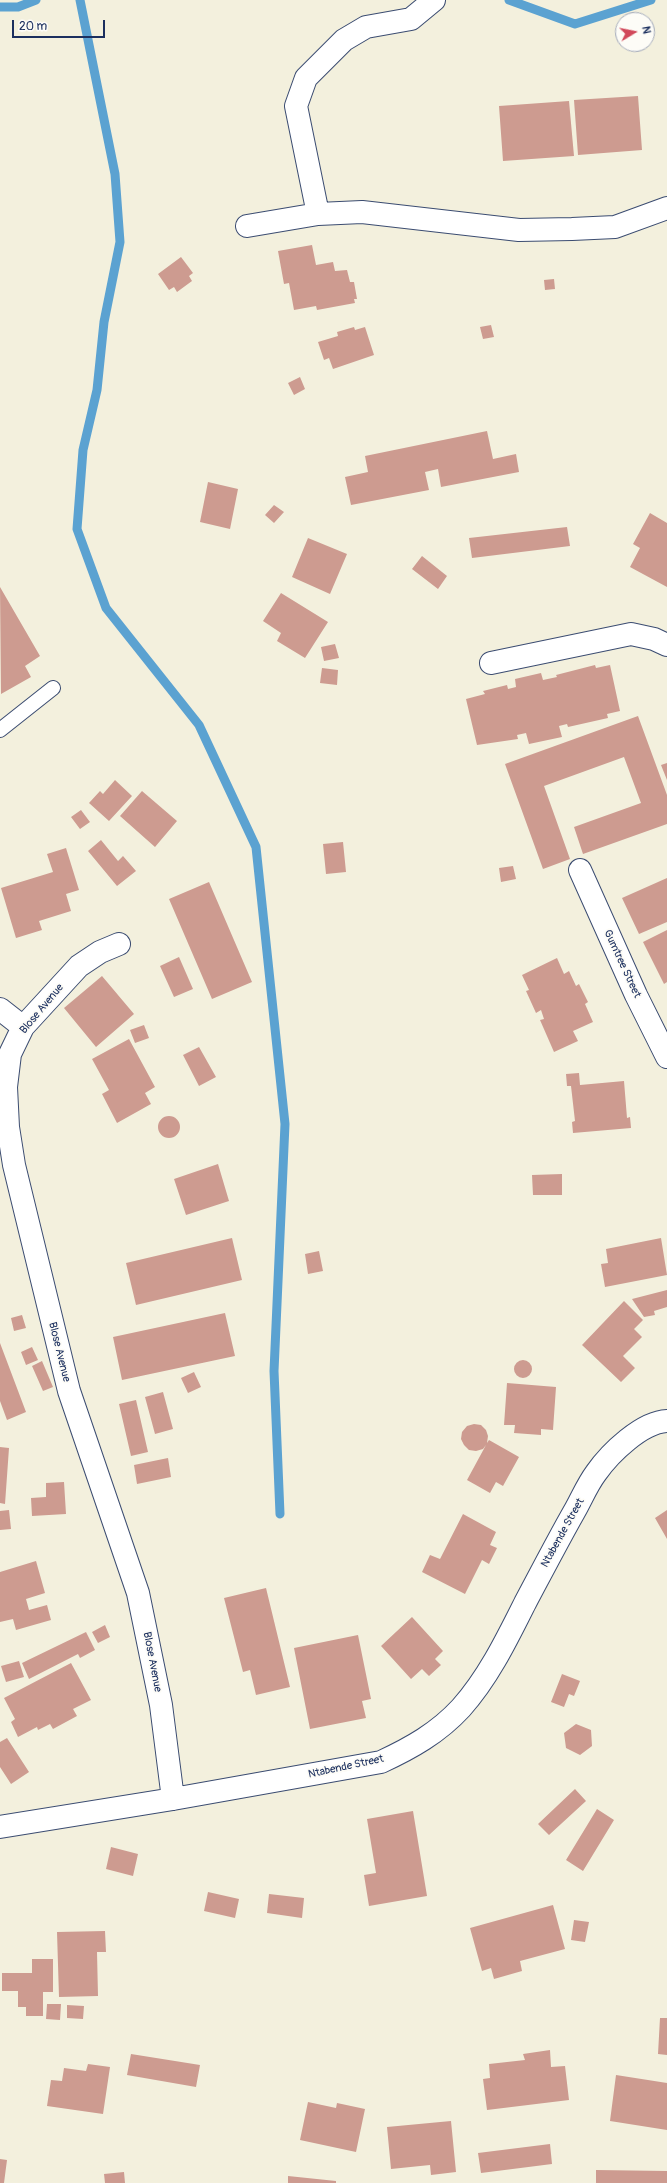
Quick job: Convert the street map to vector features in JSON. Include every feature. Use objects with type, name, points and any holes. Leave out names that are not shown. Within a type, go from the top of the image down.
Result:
[{"type":"street","points":[[318,214],[296,106],[306,78],[344,40],[366,28],[411,19],[434,0]]},
{"type":"street","points":[[247,226],[318,214],[362,212],[519,230],[572,230],[614,226],[667,208]]},
{"type":"street","points":[[491,663],[631,634],[654,639],[667,645]]},
{"type":"street","name":"Gumtree Street","points":[[580,870],[636,995],[667,1057]]},
{"type":"street","name":"Blose Avenue","points":[[119,944],[100,952],[79,966],[23,1027],[10,1054],[6,1088],[8,1126],[14,1165],[69,1391],[138,1593],[161,1706],[173,1799]]},
{"type":"street","points":[[0,1009],[23,1027]]},
{"type":"street","name":"Ntabende Street","points":[[0,1827],[173,1799],[381,1762],[435,1733],[460,1708],[495,1660],[596,1473],[616,1450],[637,1433],[660,1421],[667,1421]]},
{"type":"lane","points":[[0,730],[53,688]]},
{"type":"building","points":[[638,96],[642,150],[578,155],[574,100]]},
{"type":"building","points":[[569,101],[574,156],[503,161],[499,106]]},
{"type":"building","points":[[312,245],[316,265],[333,262],[335,271],[347,270],[350,282],[354,282],[357,299],[354,299],[355,303],[317,310],[316,306],[294,310],[289,283],[284,284],[278,251]]},
{"type":"building","points":[[181,257],[193,273],[189,276],[192,281],[177,292],[174,287],[169,290],[158,274]]},
{"type":"building","points":[[554,279],[555,289],[545,290],[544,280]]},
{"type":"building","points":[[491,325],[494,337],[483,339],[480,327]]},
{"type":"building","points":[[354,327],[355,330],[365,327],[374,355],[333,369],[329,358],[324,360],[318,342],[338,336],[337,332]]},
{"type":"building","points":[[300,377],[305,389],[294,395],[288,383]]},
{"type":"building","points":[[487,431],[493,459],[516,454],[519,472],[441,487],[438,469],[425,472],[429,490],[351,505],[345,477],[368,472],[365,456]]},
{"type":"building","points":[[208,482],[238,489],[230,529],[200,522]]},
{"type":"building","points":[[274,505],[284,512],[274,523],[265,515]]},
{"type":"building","points":[[650,513],[667,523],[667,587],[630,567],[640,548],[633,544]]},
{"type":"building","points":[[567,527],[570,546],[472,558],[469,538]]},
{"type":"building","points":[[308,538],[347,554],[330,594],[292,577]]},
{"type":"building","points":[[422,556],[447,576],[438,589],[412,569]]},
{"type":"building","points":[[0,587],[40,656],[25,666],[31,677],[1,694]]},
{"type":"building","points":[[281,593],[328,622],[305,658],[277,641],[281,633],[263,621]]},
{"type":"building","points":[[335,644],[339,658],[324,661],[321,647]]},
{"type":"building","points":[[595,665],[596,668],[610,665],[620,711],[607,714],[608,718],[568,727],[567,724],[559,726],[562,737],[529,744],[526,733],[517,735],[518,739],[477,745],[466,699],[485,694],[483,691],[507,685],[508,689],[516,687],[515,679],[541,673],[543,680],[557,677],[556,675]]},
{"type":"building","points":[[322,668],[338,670],[337,685],[320,683]]},
{"type":"building","points":[[638,716],[667,795],[667,824],[583,854],[574,827],[641,803],[624,757],[544,786],[570,859],[543,869],[505,764]]},
{"type":"building","points":[[667,763],[667,780],[661,765]]},
{"type":"building","points":[[115,780],[132,796],[109,821],[89,803],[100,791],[103,794]]},
{"type":"building","points":[[142,791],[177,821],[155,847],[120,816]]},
{"type":"building","points":[[81,810],[90,822],[80,829],[71,817]]},
{"type":"building","points":[[101,840],[118,861],[123,856],[136,871],[117,886],[88,851]]},
{"type":"building","points":[[343,842],[346,872],[326,874],[323,844]]},
{"type":"building","points":[[66,848],[79,890],[66,894],[71,911],[39,921],[42,930],[16,938],[1,888],[53,872],[47,854]]},
{"type":"building","points":[[513,866],[516,879],[501,882],[499,868]]},
{"type":"building","points":[[667,878],[667,922],[639,934],[622,898]]},
{"type":"building","points":[[209,882],[252,982],[212,999],[169,899]]},
{"type":"building","points":[[667,930],[667,982],[664,984],[643,942]]},
{"type":"building","points":[[179,957],[193,989],[174,997],[160,966]]},
{"type":"building","points":[[557,958],[564,974],[569,971],[576,986],[579,984],[588,1002],[585,1004],[593,1022],[573,1031],[578,1041],[554,1052],[540,1020],[544,1019],[541,1010],[536,1013],[526,991],[529,990],[522,975]]},
{"type":"building","points":[[102,976],[134,1014],[96,1047],[64,1008]]},
{"type":"building","points":[[144,1025],[149,1038],[135,1043],[130,1030]]},
{"type":"building","points":[[129,1039],[155,1087],[145,1093],[151,1104],[117,1123],[102,1094],[109,1090],[92,1059]]},
{"type":"building","points":[[199,1047],[216,1077],[199,1086],[183,1055]]},
{"type":"building","points":[[579,1073],[580,1085],[624,1081],[627,1118],[630,1117],[631,1128],[573,1133],[572,1122],[575,1121],[571,1086],[567,1086],[566,1074]]},
{"type":"building","points":[[169,1116],[173,1117],[179,1123],[179,1131],[173,1137],[169,1138],[165,1137],[159,1131],[158,1127],[159,1123],[165,1117]]},
{"type":"building","points":[[218,1164],[229,1201],[186,1215],[174,1179]]},
{"type":"building","points":[[562,1174],[562,1195],[533,1195],[532,1175]]},
{"type":"building","points":[[232,1238],[242,1280],[136,1305],[126,1263]]},
{"type":"building","points":[[661,1238],[667,1275],[605,1287],[601,1264],[608,1263],[606,1249]]},
{"type":"building","points":[[319,1251],[323,1271],[308,1274],[305,1254]]},
{"type":"building","points":[[667,1290],[667,1307],[654,1311],[655,1315],[644,1317],[632,1299]]},
{"type":"building","points":[[624,1301],[643,1320],[634,1329],[642,1337],[623,1356],[635,1368],[621,1382],[582,1345]]},
{"type":"building","points":[[225,1313],[235,1356],[122,1380],[113,1337]]},
{"type":"building","points":[[22,1315],[26,1328],[14,1331],[11,1318]]},
{"type":"building","points":[[0,1343],[26,1412],[7,1420],[0,1401]]},
{"type":"building","points":[[32,1347],[38,1360],[26,1365],[21,1352]]},
{"type":"building","points":[[519,1360],[527,1360],[532,1365],[530,1376],[527,1378],[519,1378],[514,1373],[514,1365]]},
{"type":"building","points":[[42,1361],[53,1387],[43,1391],[32,1366]]},
{"type":"building","points":[[194,1372],[201,1387],[188,1393],[181,1378]]},
{"type":"building","points":[[507,1383],[556,1387],[553,1430],[541,1429],[541,1435],[514,1433],[515,1425],[504,1425]]},
{"type":"building","points":[[163,1392],[173,1429],[155,1434],[145,1397]]},
{"type":"building","points":[[136,1400],[148,1452],[131,1456],[119,1404]]},
{"type":"building","points":[[474,1424],[481,1425],[486,1430],[488,1436],[487,1443],[489,1440],[519,1457],[503,1486],[496,1482],[490,1493],[467,1480],[486,1445],[483,1449],[476,1451],[469,1450],[464,1445],[461,1439],[462,1432],[467,1426]]},
{"type":"building","points":[[0,1447],[9,1448],[5,1504],[0,1503]]},
{"type":"building","points":[[168,1458],[171,1477],[137,1484],[134,1465]]},
{"type":"building","points":[[64,1482],[66,1514],[32,1516],[31,1498],[46,1497],[46,1483]]},
{"type":"building","points":[[9,1510],[11,1529],[0,1530],[0,1511]]},
{"type":"building","points":[[667,1510],[667,1539],[655,1518]]},
{"type":"building","points":[[463,1514],[496,1532],[490,1545],[497,1548],[489,1564],[482,1560],[465,1594],[422,1572],[430,1555],[440,1559]]},
{"type":"building","points":[[36,1561],[45,1593],[26,1599],[29,1610],[47,1605],[51,1620],[16,1630],[13,1619],[0,1622],[0,1572]]},
{"type":"building","points":[[266,1588],[290,1687],[256,1695],[250,1670],[243,1672],[224,1598]]},
{"type":"building","points":[[412,1617],[443,1651],[435,1659],[441,1665],[429,1676],[422,1669],[411,1679],[381,1646]]},
{"type":"building","points":[[105,1625],[110,1637],[98,1643],[92,1632]]},
{"type":"building","points":[[86,1632],[95,1650],[80,1658],[78,1654],[29,1679],[22,1663]]},
{"type":"building","points":[[358,1635],[371,1699],[362,1701],[366,1718],[310,1729],[294,1648]]},
{"type":"building","points":[[19,1661],[24,1677],[6,1682],[1,1666]]},
{"type":"building","points":[[71,1663],[91,1700],[73,1709],[77,1716],[53,1729],[50,1724],[38,1730],[37,1727],[18,1737],[11,1722],[15,1719],[4,1698]]},
{"type":"building","points":[[562,1674],[580,1681],[574,1696],[569,1694],[564,1707],[551,1702]]},
{"type":"building","points":[[576,1724],[591,1730],[592,1746],[580,1755],[566,1748],[564,1733]]},
{"type":"building","points":[[7,1738],[29,1772],[11,1784],[0,1767],[0,1742]]},
{"type":"building","points":[[575,1789],[586,1801],[549,1835],[538,1824]]},
{"type":"building","points":[[597,1809],[614,1820],[583,1871],[566,1860]]},
{"type":"building","points":[[413,1811],[427,1896],[369,1906],[364,1875],[376,1873],[367,1819]]},
{"type":"building","points":[[111,1847],[138,1854],[133,1876],[106,1869]]},
{"type":"building","points":[[208,1892],[239,1899],[235,1918],[204,1911]]},
{"type":"building","points":[[269,1894],[304,1898],[302,1918],[267,1913]]},
{"type":"building","points":[[553,1905],[565,1949],[520,1961],[522,1971],[494,1979],[491,1968],[482,1971],[470,1928]]},
{"type":"building","points":[[574,1920],[589,1922],[585,1942],[571,1940]]},
{"type":"building","points":[[105,1931],[106,1952],[97,1952],[98,1996],[59,1997],[57,1932]]},
{"type":"building","points":[[32,1959],[53,1959],[53,1992],[43,1992],[43,2016],[26,2016],[26,2007],[18,2007],[18,1991],[2,1991],[2,1973],[32,1973]]},
{"type":"building","points":[[47,2004],[61,2004],[60,2020],[46,2019]]},
{"type":"building","points":[[67,2005],[84,2006],[83,2019],[67,2018]]},
{"type":"building","points":[[660,2018],[667,2018],[667,2055],[658,2054]]},
{"type":"building","points":[[550,2050],[551,2067],[565,2066],[569,2100],[487,2110],[483,2079],[490,2078],[489,2064],[525,2060],[523,2054]]},
{"type":"building","points":[[131,2054],[200,2065],[196,2087],[127,2075]]},
{"type":"building","points":[[88,2064],[110,2067],[103,2114],[47,2106],[51,2080],[62,2081],[64,2068],[86,2071]]},
{"type":"building","points":[[616,2075],[667,2083],[667,2130],[610,2121]]},
{"type":"building","points":[[308,2102],[336,2108],[337,2103],[365,2109],[356,2152],[300,2140]]},
{"type":"building","points":[[451,2121],[456,2172],[431,2175],[430,2165],[391,2169],[387,2127]]},
{"type":"building","points":[[550,2144],[552,2164],[481,2173],[478,2153]]},
{"type":"building","points":[[0,2159],[7,2160],[4,2183],[0,2183]]},
{"type":"building","points":[[596,2170],[667,2171],[667,2183],[596,2183]]},
{"type":"building","points":[[124,2172],[125,2183],[105,2183],[104,2174]]},
{"type":"building","points":[[288,2176],[336,2181],[336,2183],[288,2183]]},
{"type":"waterway","points":[[0,7],[18,7],[36,0]]},
{"type":"waterway","points":[[80,0],[115,174],[120,242],[104,322],[97,390],[83,450],[77,529],[106,608],[199,725],[256,847],[285,1124],[274,1371],[280,1514]]},
{"type":"waterway","points":[[509,0],[575,24],[651,0]]}]
